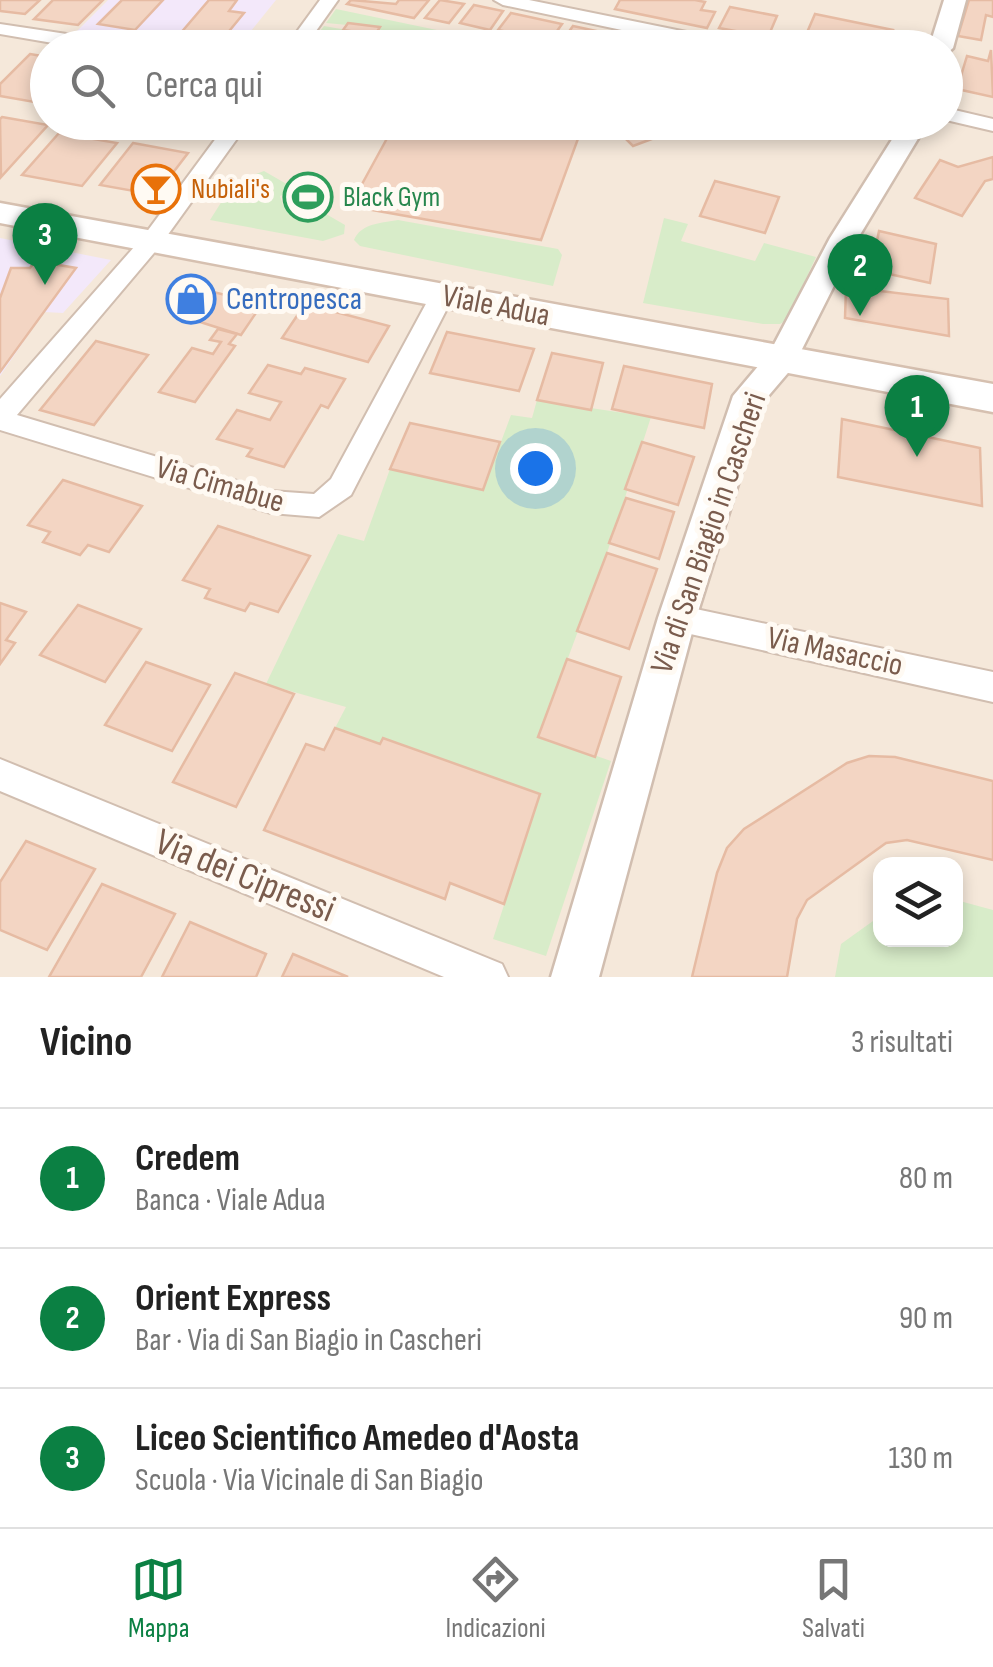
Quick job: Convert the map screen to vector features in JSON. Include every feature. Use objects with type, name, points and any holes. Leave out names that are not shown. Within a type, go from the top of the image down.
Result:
[{"type":"main road","name":"Viale Adua","points":[[0,213],[993,398]]},
{"type":"street","points":[[307,30],[329,0]]},
{"type":"street","points":[[503,0],[649,30]]},
{"type":"street","points":[[947,30],[956,0]]},
{"type":"street","points":[[0,29],[30,34]]},
{"type":"street","points":[[963,118],[993,125]]},
{"type":"street","points":[[0,418],[152,242],[227,140]]},
{"type":"street","name":"Via di San Biagio in Cascheri","points":[[575,977],[678,618],[749,396],[782,358],[844,238],[905,140]]},
{"type":"street","name":"Via Cimabue","points":[[0,418],[271,502],[319,506],[341,486],[442,296]]},
{"type":"street","name":"Via Masaccio","points":[[678,618],[993,686]]},
{"type":"street","name":"Via dei Cipressi","points":[[0,775],[489,977]]},
{"type":"shaded area","points":[[0,0],[993,0],[993,977],[0,977]]},
{"type":"shaded area","points":[[108,0],[276,0],[252,30],[78,30]]},
{"type":"shaded area","points":[[0,238],[111,260],[63,313],[44,312],[0,376]]},
{"type":"green space","points":[[336,9],[437,30],[379,30],[326,23]]},
{"type":"green space","points":[[264,171],[297,190],[280,196],[283,205],[326,214],[345,225],[344,234],[323,241],[210,220],[234,182]]},
{"type":"green space","points":[[664,218],[688,224],[681,241],[755,261],[764,243],[816,257],[787,320],[763,324],[643,303]]},
{"type":"green space","points":[[398,220],[558,249],[562,255],[553,286],[360,246],[354,240],[367,227]]},
{"type":"green space","points":[[537,400],[651,417],[607,553],[539,736],[611,761],[546,956],[493,939],[540,794],[383,738],[380,744],[335,728],[346,707],[266,684],[338,534],[364,541],[390,469],[483,490],[511,415],[532,418]]},
{"type":"green space","points":[[963,902],[993,910],[993,977],[835,977],[841,944],[873,921],[873,947],[963,947]]},
{"type":"building","points":[[0,0],[40,0],[25,14],[0,11]]},
{"type":"building","points":[[53,0],[103,0],[78,25],[34,19]]},
{"type":"building","points":[[122,0],[163,0],[135,30],[98,24]]},
{"type":"building","points":[[209,0],[237,0],[229,11],[244,13],[230,30],[183,30]]},
{"type":"building","points":[[351,0],[396,4],[399,0],[429,0],[414,18],[347,4]]},
{"type":"building","points":[[440,0],[464,4],[449,23],[425,18]]},
{"type":"building","points":[[620,0],[695,0],[705,2],[701,10],[715,12],[707,28],[615,9]]},
{"type":"building","points":[[969,0],[993,0],[993,17],[986,15],[981,40],[963,37],[960,30]]},
{"type":"building","points":[[474,5],[503,11],[490,30],[460,23]]},
{"type":"building","points":[[730,7],[777,16],[771,30],[719,28]]},
{"type":"building","points":[[511,13],[562,24],[558,30],[498,30]]},
{"type":"building","points":[[815,14],[893,30],[808,30]]},
{"type":"building","points":[[348,23],[380,27],[378,30],[343,30]]},
{"type":"building","points":[[991,50],[993,97],[963,90],[967,56],[988,61]]},
{"type":"building","points":[[30,54],[30,101],[0,96],[0,84]]},
{"type":"building","points":[[0,119],[30,122],[30,140],[34,140],[1,177]]},
{"type":"building","points":[[53,140],[117,143],[82,186],[22,175]]},
{"type":"building","points":[[386,140],[578,140],[541,240],[350,206]]},
{"type":"building","points":[[627,140],[649,140],[633,146]]},
{"type":"building","points":[[133,143],[188,153],[156,195],[100,185]]},
{"type":"building","points":[[993,157],[993,179],[985,181],[962,216],[915,198],[940,160],[958,167]]},
{"type":"building","points":[[715,181],[779,197],[765,233],[700,216]]},
{"type":"building","points":[[879,231],[936,244],[930,283],[871,270]]},
{"type":"building","points":[[35,261],[76,268],[0,372],[0,298],[11,268],[30,268]]},
{"type":"building","points":[[193,287],[262,304],[241,335],[172,313]]},
{"type":"building","points":[[846,287],[948,299],[949,336],[845,318]]},
{"type":"building","points":[[305,304],[389,326],[368,362],[282,338]]},
{"type":"building","points":[[218,329],[237,334],[229,344],[235,346],[195,402],[159,392],[192,348],[213,354],[221,342],[210,340]]},
{"type":"building","points":[[447,332],[534,349],[519,391],[430,373]]},
{"type":"building","points":[[96,341],[148,355],[94,425],[40,410]]},
{"type":"building","points":[[552,353],[603,363],[591,410],[537,400]]},
{"type":"building","points":[[268,365],[301,374],[305,368],[345,379],[328,408],[321,405],[284,467],[247,456],[252,449],[217,439],[237,410],[270,420],[281,402],[249,393]]},
{"type":"building","points":[[624,366],[712,384],[704,428],[612,409]]},
{"type":"building","points":[[842,419],[980,448],[982,506],[838,477]]},
{"type":"building","points":[[410,423],[500,442],[483,490],[390,469]]},
{"type":"building","points":[[642,442],[694,457],[678,505],[625,489]]},
{"type":"building","points":[[63,480],[142,506],[109,552],[88,545],[80,555],[43,542],[50,532],[28,525]]},
{"type":"building","points":[[626,498],[674,512],[659,559],[609,543]]},
{"type":"building","points":[[218,526],[310,556],[278,612],[250,603],[245,611],[205,598],[210,589],[183,580]]},
{"type":"building","points":[[607,553],[657,569],[629,649],[577,631]]},
{"type":"building","points":[[0,603],[26,612],[6,640],[15,643],[0,664]]},
{"type":"building","points":[[78,605],[141,629],[105,682],[40,655]]},
{"type":"building","points":[[567,659],[621,677],[595,757],[538,737]]},
{"type":"building","points":[[146,662],[210,685],[172,751],[105,725]]},
{"type":"building","points":[[235,673],[294,694],[236,807],[173,782]]},
{"type":"building","points":[[335,728],[380,744],[383,738],[540,794],[504,904],[450,883],[445,899],[264,830],[306,744],[324,750]]},
{"type":"building","points":[[869,756],[895,757],[993,781],[993,860],[907,840],[886,843],[807,900],[797,919],[787,977],[692,977],[717,873],[727,848],[744,829],[847,763]]},
{"type":"building","points":[[26,841],[95,869],[47,950],[0,930],[0,882]]},
{"type":"building","points":[[102,884],[175,914],[141,977],[49,977]]},
{"type":"building","points":[[190,922],[266,954],[256,977],[162,977]]},
{"type":"building","points":[[293,954],[348,977],[282,977]]},
{"type":"place","name":"Nubiali's","points":[[156,189]]},
{"type":"place","name":"Black Gym","points":[[308,197]]},
{"type":"place","name":"Liceo Scientifico Amedeo d'Aosta","points":[[45,285]]},
{"type":"place","name":"Centropesca","points":[[191,299]]},
{"type":"place","name":"Orient Express","points":[[860,316]]},
{"type":"place","name":"Credem","points":[[917,457]]}]
